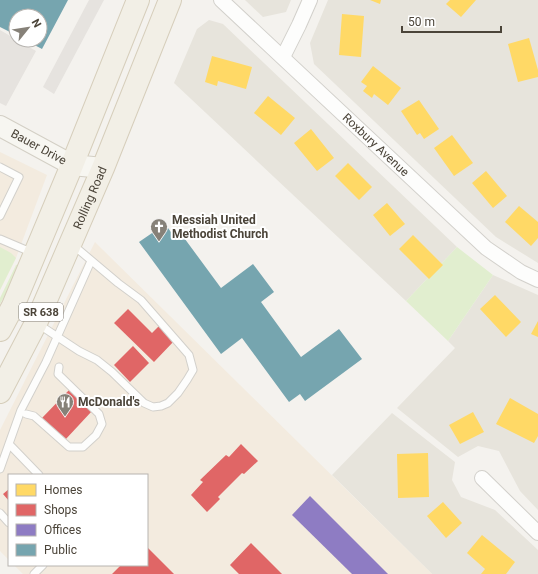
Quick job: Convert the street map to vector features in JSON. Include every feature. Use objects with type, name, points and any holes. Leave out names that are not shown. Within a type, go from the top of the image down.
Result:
[{"type":"main road","name":"SR 638","points":[[0,330],[13,306],[72,165],[138,0]]},
{"type":"main road","name":"Rolling Road","points":[[0,392],[36,323],[103,168],[170,0]]},
{"type":"street","name":"Roxbury Avenue","points":[[221,0],[486,248],[521,272],[538,280]]},
{"type":"street","points":[[283,57],[300,25],[310,0]]},
{"type":"street","name":"Bauer Drive","points":[[0,126],[72,165],[103,168]]},
{"type":"street","points":[[482,478],[538,533]]},
{"type":"lane","points":[[0,167],[19,177],[0,216]]},
{"type":"lane","points":[[0,238],[34,254]]},
{"type":"lane","points":[[36,323],[97,360],[112,372],[144,403],[153,407],[168,403],[178,393],[193,370],[189,355],[141,300],[70,243]]},
{"type":"lane","points":[[1,465],[21,410],[58,337],[91,261]]},
{"type":"lane","points":[[26,414],[34,416],[69,447],[83,447],[96,435],[102,424],[99,414],[58,374],[59,366]]},
{"type":"lane","points":[[9,444],[38,474]]},
{"type":"lane","points":[[0,513],[8,522]]},
{"type":"lane","points":[[34,574],[42,566]]},
{"type":"shaded area","points":[[89,0],[104,0],[54,94],[43,87]]},
{"type":"shaded area","points":[[245,0],[291,0],[286,12],[263,17]]},
{"type":"shaded area","points":[[328,0],[538,0],[538,263],[496,237],[314,64],[310,43]]},
{"type":"shaded area","points":[[209,20],[223,24],[457,247],[406,301],[174,83],[197,29]]},
{"type":"shaded area","points":[[0,30],[8,35],[8,48],[31,48],[36,51],[6,106],[0,103]]},
{"type":"shaded area","points":[[0,152],[47,175],[16,258],[0,290]]},
{"type":"shaded area","points":[[95,242],[432,574],[23,574],[15,566],[148,566],[148,474],[8,474],[8,559],[0,551],[0,430]]},
{"type":"shaded area","points":[[493,275],[538,295],[538,510],[520,491],[499,451],[478,446],[458,457],[397,408],[455,348],[448,341]]},
{"type":"shaded area","points":[[392,413],[455,462],[452,480],[461,497],[495,510],[538,550],[538,574],[432,574],[332,475]]},
{"type":"green space","points":[[0,247],[11,253],[16,258],[0,290]]},
{"type":"green space","points":[[457,247],[493,275],[448,341],[406,301]]},
{"type":"green space","points":[[19,264],[12,283],[0,304],[0,298],[16,265]]},
{"type":"building: Homes","points":[[370,0],[381,0],[380,4]]},
{"type":"building: Homes","points":[[450,0],[476,0],[461,17],[446,4]]},
{"type":"building: Homes","points":[[342,14],[364,16],[361,57],[339,55]]},
{"type":"building: Homes","points":[[529,38],[538,70],[538,77],[518,82],[508,44]]},
{"type":"building: Homes","points":[[212,56],[252,67],[246,89],[218,81],[217,86],[205,82]]},
{"type":"building: Homes","points":[[373,66],[401,88],[388,105],[374,94],[372,98],[363,91],[367,86],[361,82]]},
{"type":"building: Homes","points":[[268,96],[295,118],[281,135],[254,113]]},
{"type":"building: Homes","points":[[419,100],[439,129],[424,139],[420,133],[417,135],[401,111]]},
{"type":"building: Homes","points":[[311,129],[334,158],[317,171],[294,143]]},
{"type":"building: Homes","points":[[452,135],[473,163],[454,176],[434,148]]},
{"type":"building: Homes","points":[[348,163],[372,187],[359,200],[335,176]]},
{"type":"building: Homes","points":[[486,171],[507,196],[493,208],[472,183]]},
{"type":"building: Homes","points":[[387,203],[405,224],[390,236],[373,215]]},
{"type":"building: Homes","points":[[519,206],[538,222],[538,238],[531,246],[505,222]]},
{"type":"building: Homes","points":[[413,235],[443,265],[429,279],[399,249]]},
{"type":"building: Homes","points":[[495,295],[521,322],[506,337],[480,309]]},
{"type":"building: Homes","points":[[538,321],[538,337],[531,334]]},
{"type":"building: Homes","points":[[510,398],[538,414],[538,436],[534,443],[496,424]]},
{"type":"building: Homes","points":[[473,412],[484,432],[460,444],[449,425]]},
{"type":"building: Homes","points":[[428,453],[429,497],[398,498],[397,454]]},
{"type":"building: Homes","points":[[443,502],[462,523],[446,538],[427,516]]},
{"type":"building: Homes","points":[[482,535],[515,562],[506,574],[481,574],[485,569],[467,553]]},
{"type":"building: Shops","points":[[128,309],[152,333],[160,325],[175,340],[154,362],[114,323]]},
{"type":"building: Shops","points":[[133,346],[149,363],[130,382],[114,365]]},
{"type":"building: Shops","points":[[70,389],[92,411],[65,440],[42,418]]},
{"type":"building: Shops","points":[[241,444],[258,461],[244,474],[242,473],[218,497],[220,499],[207,512],[191,495],[203,482],[200,480],[226,455],[229,457]]},
{"type":"building: Shops","points":[[8,490],[8,500],[3,494]]},
{"type":"building: Shops","points":[[251,543],[282,574],[239,574],[230,565]]},
{"type":"building: Shops","points":[[148,548],[174,574],[112,574],[120,566],[148,566]]},
{"type":"building: Offices","points":[[310,496],[388,574],[352,574],[292,515]]},
{"type":"building: Public","points":[[0,0],[68,0],[48,38],[48,8],[8,8],[8,31],[0,27]]},
{"type":"building: Public","points":[[168,228],[176,239],[182,235],[221,288],[253,264],[274,292],[261,302],[301,357],[339,329],[362,359],[305,401],[300,394],[289,402],[242,338],[221,354],[139,242],[155,231],[158,236]]},
{"type":"place","name":"Messiah United Methodist Church","points":[[159,242]]},
{"type":"place","name":"McDonald's","points":[[65,417]]}]
